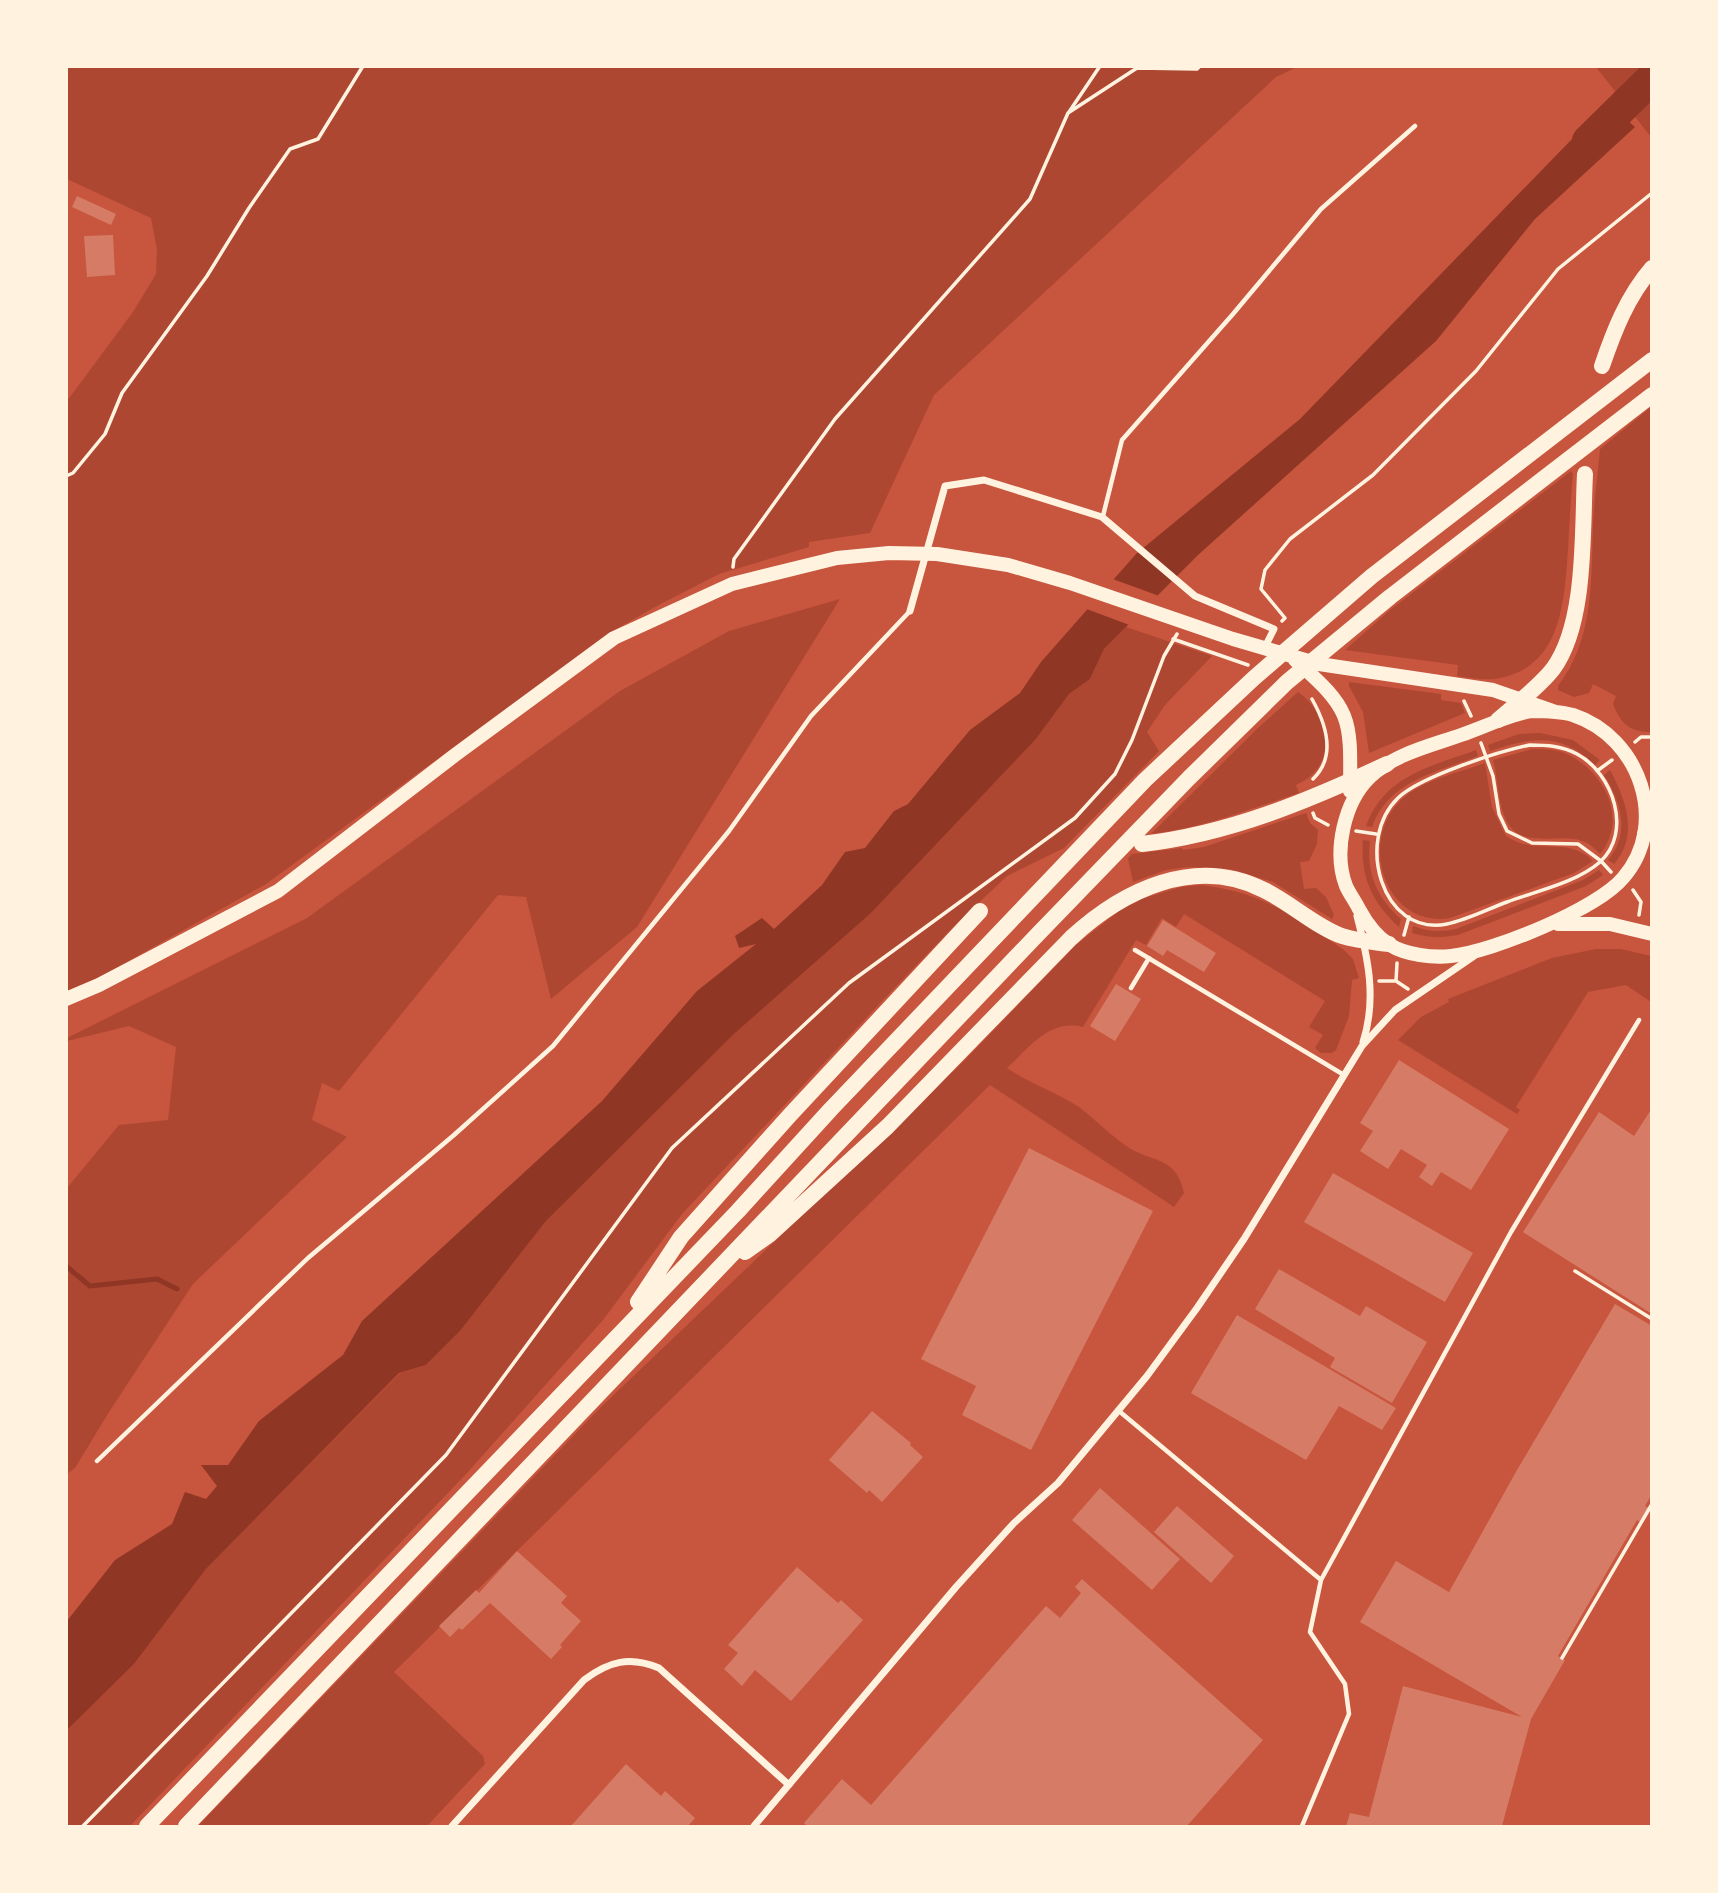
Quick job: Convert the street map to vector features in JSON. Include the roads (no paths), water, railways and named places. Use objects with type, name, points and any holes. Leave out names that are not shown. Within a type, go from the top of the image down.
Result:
[{"type":"main road","points":[[1602,366],[1621,316],[1651,268]]},
{"type":"main road","points":[[147,1826],[738,1211],[1145,780],[1254,678],[1372,576],[1651,360]]},
{"type":"main road","points":[[187,1826],[715,1275],[1038,933],[1287,682],[1390,597],[1651,394]]},
{"type":"main road","points":[[1498,720],[1552,670],[1569,637],[1577,602],[1584,474]]},
{"type":"main road","points":[[66,999],[99,985],[278,891],[455,755],[614,638],[732,583],[837,558],[889,553],[937,554],[1008,565],[1070,583],[1233,639],[1319,664],[1493,691],[1574,716],[1594,725],[1615,743],[1651,792]]},
{"type":"main road","points":[[1289,655],[1325,686],[1337,699],[1344,713],[1350,742],[1349,812]]},
{"type":"main road","points":[[1142,845],[1185,839],[1230,827],[1309,800],[1411,753],[1498,720],[1531,711],[1556,712]]},
{"type":"main road","points":[[1387,764],[1360,789],[1343,828],[1341,849],[1346,886],[1369,924],[1390,944]]},
{"type":"main road","points":[[715,1275],[769,1235],[878,1135],[1062,947],[1089,922],[1126,897],[1160,882],[1189,876],[1237,879],[1265,890],[1339,935],[1390,944],[1413,953],[1447,957],[1482,950],[1543,927],[1588,904],[1621,880],[1638,855],[1648,827],[1647,809],[1637,771]]},
{"type":"main road","points":[[618,1334],[681,1237],[790,1115],[980,911]]},
{"type":"main road","points":[[1543,927],[1562,923],[1596,923],[1651,934]]},
{"type":"street","points":[[911,611],[945,486],[984,480],[1102,517],[1195,596],[1274,629],[1265,648]]},
{"type":"street","points":[[1353,896],[1369,967],[1371,1004],[1362,1046]]},
{"type":"street","points":[[754,1826],[956,1587],[1014,1523],[1058,1483],[1119,1411],[1189,1319],[1234,1254],[1362,1046],[1384,1020],[1405,1002],[1438,983],[1482,950]]},
{"type":"street","points":[[452,1826],[584,1680],[610,1664],[626,1661],[643,1662],[659,1668],[789,1785]]},
{"type":"lane","points":[[1102,517],[1122,440],[1321,209],[1415,126]]},
{"type":"lane","points":[[97,1461],[308,1258],[454,1135],[553,1046],[729,831],[811,716],[911,611]]},
{"type":"lane","points":[[1135,950],[1344,1075]]},
{"type":"lane","points":[[1131,988],[1149,958]]},
{"type":"lane","points":[[1302,1826],[1349,1714],[1345,1684],[1310,1632],[1321,1580],[1511,1232],[1639,1020]]},
{"type":"lane","points":[[1119,1411],[1321,1580]]},
{"type":"waterway","points":[[1588,141],[1652,78]]},
{"type":"waterway","points":[[66,1266],[90,1286],[157,1279],[177,1289]]}]
